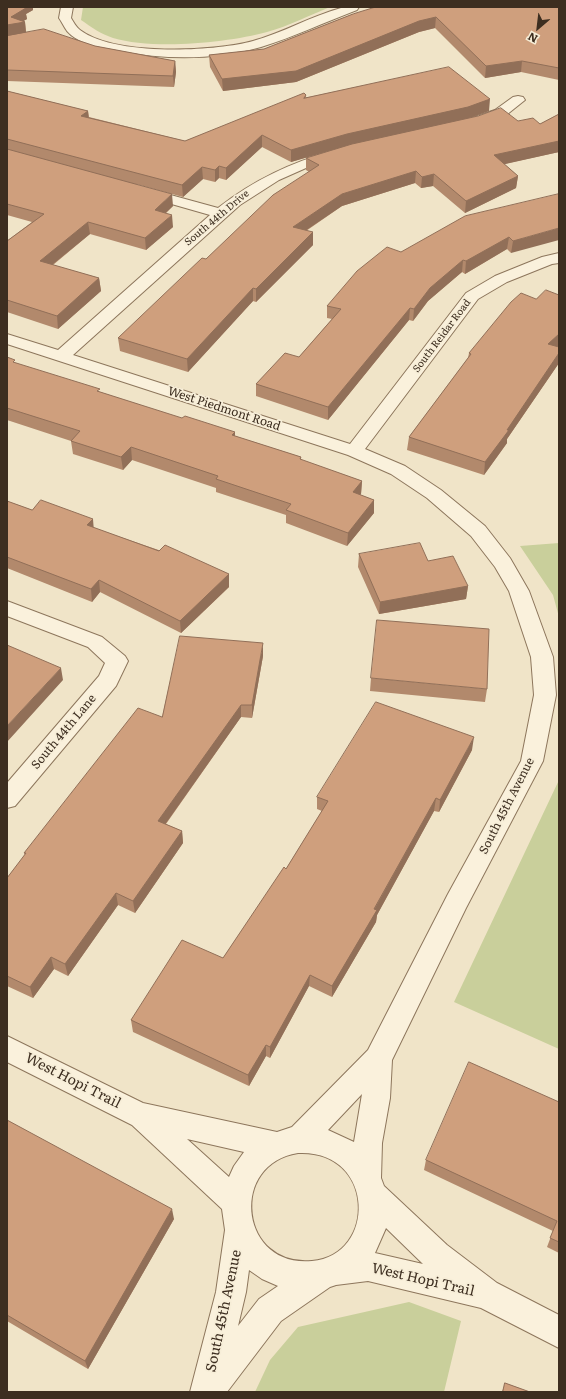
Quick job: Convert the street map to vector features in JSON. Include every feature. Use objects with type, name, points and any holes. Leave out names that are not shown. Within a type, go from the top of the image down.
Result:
[{"type":"street","points":[[67,7],[65,18],[72,29],[82,36],[98,43],[121,48],[172,54],[226,50],[256,44],[292,32],[353,7]]},
{"type":"street","points":[[57,31],[72,29]]},
{"type":"street","points":[[463,125],[500,113],[518,100]]},
{"type":"street","name":"South 44th Drive","points":[[61,356],[246,192],[281,172],[347,151]]},
{"type":"street","points":[[129,188],[221,213]]},
{"type":"street","name":"South Reidar Road","points":[[354,451],[472,296],[501,279],[548,260],[559,258]]},
{"type":"street","name":"West Piedmont Road","points":[[7,339],[354,451],[398,470],[434,494]]},
{"type":"street","name":"South 45th Avenue","points":[[288,1142],[378,1058],[457,901],[532,761],[545,695],[542,657],[519,591],[503,563],[478,531],[434,494]]},
{"type":"street","name":"South 44th Lane","points":[[7,608],[95,642],[117,661],[108,680],[7,799]]},
{"type":"street","name":"West Hopi Trail","points":[[7,1048],[139,1114],[288,1142],[314,1140],[339,1149],[360,1166],[370,1186],[436,1256],[486,1294],[559,1332]]},
{"type":"street","name":"South 45th Avenue","points":[[370,1186],[368,1143],[376,1098],[378,1058]]},
{"type":"street","name":"West Hopi Trail","points":[[139,1114],[238,1216],[247,1244],[258,1257],[271,1267],[287,1274],[304,1277],[368,1266],[486,1294]]},
{"type":"street","points":[[238,1216],[240,1184],[248,1168],[260,1155],[288,1142]]},
{"type":"street","name":"West Hopi Trail","points":[[328,1272],[354,1257],[367,1239],[374,1218],[370,1186]]},
{"type":"street","name":"South 45th Avenue","points":[[206,1392],[231,1292],[238,1216]]},
{"type":"street","name":"South 45th Avenue","points":[[206,1392],[270,1310],[328,1272]]},
{"type":"green space","points":[[83,7],[330,7],[283,27],[251,36],[190,44],[148,44],[129,42],[113,38],[96,30],[81,20]]},
{"type":"green space","points":[[559,543],[559,617],[553,595],[520,546]]},
{"type":"green space","points":[[559,780],[559,1049],[454,1002]]},
{"type":"green space","points":[[409,1302],[461,1321],[444,1392],[255,1392],[270,1360],[298,1327]]},
{"type":"building","points":[[7,7],[26,8],[11,17],[25,22],[7,25]]},
{"type":"building","points":[[376,7],[559,7],[559,68],[522,61],[486,66],[436,17],[419,21],[296,71],[222,79],[209,55],[264,49],[353,14]]},
{"type":"building","points":[[44,29],[95,46],[175,61],[173,76],[7,70],[7,36]]},
{"type":"building","points":[[449,67],[490,99],[468,107],[347,134],[291,150],[262,135],[226,168],[219,166],[215,170],[202,167],[182,185],[7,139],[7,91],[88,111],[81,116],[185,141],[304,93],[306,95],[304,98]]},
{"type":"building","points":[[501,108],[518,121],[533,118],[540,124],[559,114],[559,141],[494,155],[518,176],[466,201],[434,174],[422,177],[416,171],[342,194],[293,227],[313,232],[256,289],[253,288],[187,359],[118,338],[202,258],[206,259],[273,195],[319,165],[306,158],[352,144],[478,116]]},
{"type":"building","points":[[7,149],[172,194],[155,210],[172,215],[145,238],[88,222],[40,261],[99,278],[57,316],[7,300],[7,241],[44,214],[7,204]]},
{"type":"building","points":[[559,194],[559,228],[513,241],[509,237],[466,261],[463,260],[430,288],[414,309],[410,308],[328,407],[256,384],[285,353],[299,357],[341,309],[327,306],[357,271],[387,247],[401,252],[465,216]]},
{"type":"building","points":[[546,290],[559,295],[559,334],[548,344],[559,347],[559,353],[507,430],[509,430],[485,462],[409,437],[471,354],[469,353],[511,302],[521,293],[536,299]]},
{"type":"building","points":[[7,357],[15,360],[13,362],[100,389],[97,391],[182,418],[185,416],[235,432],[232,435],[301,457],[300,459],[362,481],[353,492],[374,500],[348,533],[286,510],[291,504],[216,479],[218,476],[131,447],[121,457],[71,441],[80,431],[7,408]]},
{"type":"building","points":[[41,500],[93,519],[87,525],[159,551],[165,545],[229,574],[180,621],[99,580],[91,589],[7,557],[7,501],[32,510]]},
{"type":"building","points":[[420,543],[428,561],[453,556],[468,586],[380,602],[359,554]]},
{"type":"building","points":[[377,620],[489,629],[487,689],[371,678]]},
{"type":"building","points":[[180,636],[263,643],[252,705],[241,705],[158,821],[182,831],[133,901],[116,893],[65,964],[51,957],[30,987],[7,976],[7,878],[26,853],[24,853],[138,708],[162,717]]},
{"type":"building","points":[[7,645],[61,668],[7,726]]},
{"type":"building","points":[[376,702],[474,737],[440,800],[436,798],[374,909],[377,910],[332,986],[310,975],[270,1047],[266,1045],[248,1075],[131,1020],[182,940],[223,958],[284,867],[286,869],[328,801],[317,797]]},
{"type":"building","points":[[469,1062],[559,1102],[559,1242],[550,1238],[557,1221],[426,1160]]},
{"type":"building","points":[[7,1120],[172,1209],[85,1361],[7,1315]]},
{"type":"building","points":[[505,1383],[530,1392],[503,1392]]}]
